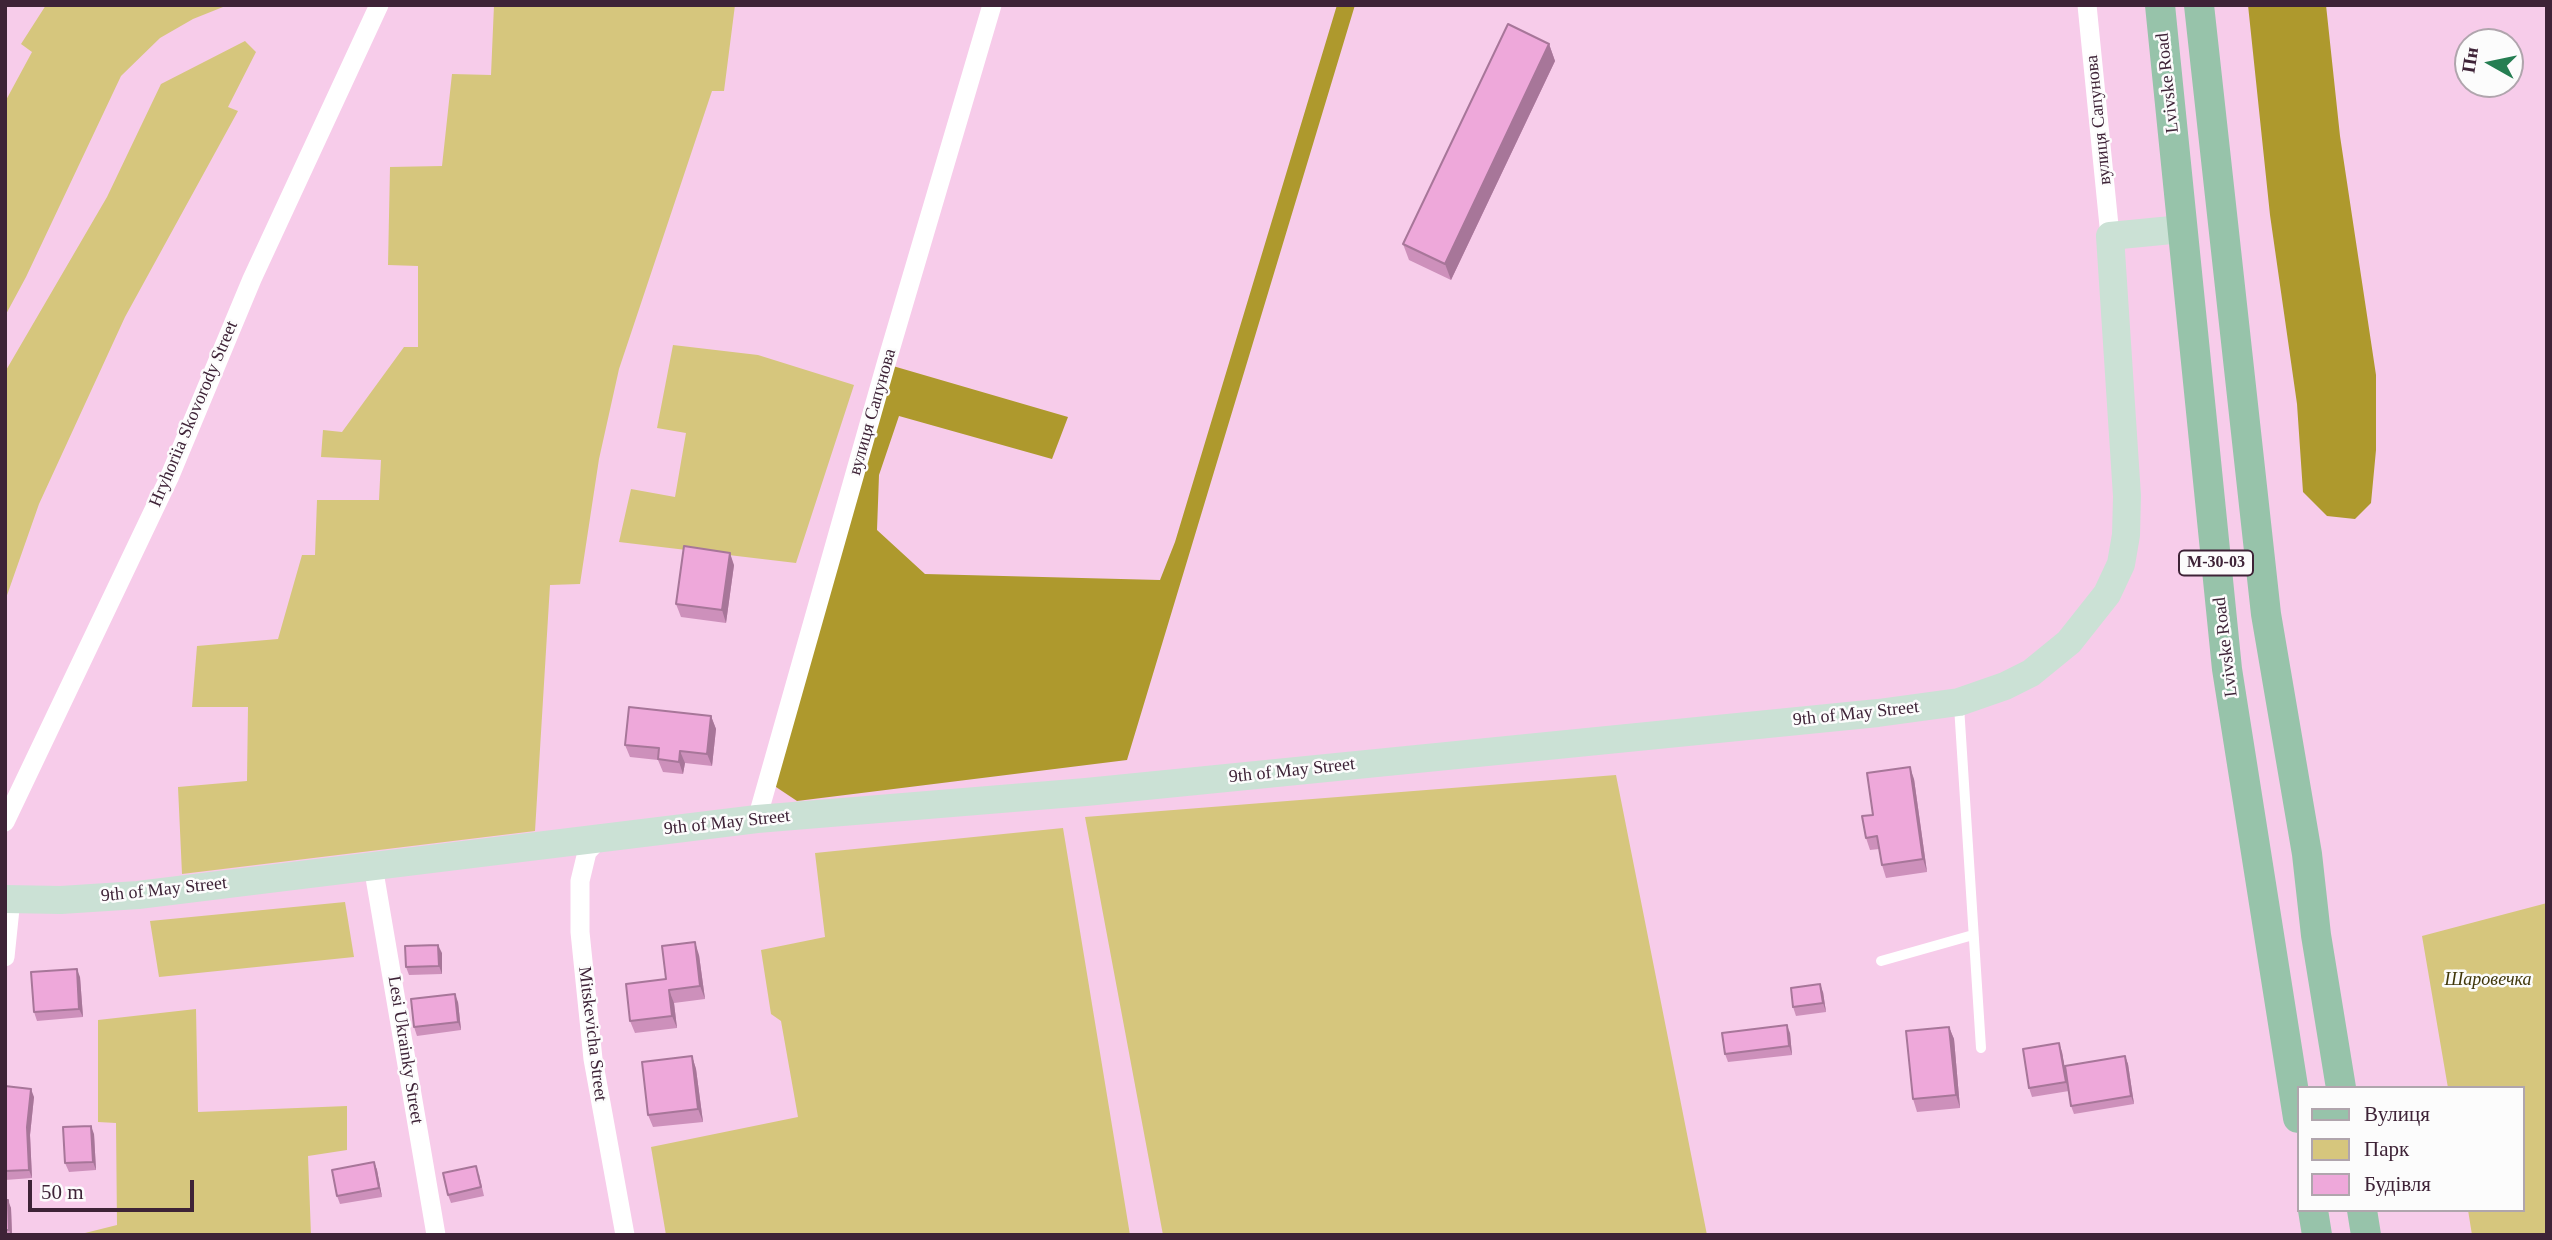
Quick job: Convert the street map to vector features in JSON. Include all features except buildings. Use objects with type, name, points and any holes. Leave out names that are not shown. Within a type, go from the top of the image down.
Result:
[{"type":"main road","name":"Lvivske Road","points":[[2160,5],[2227,669],[2296,1105]]},
{"type":"main road","name":"М-30-03","points":[[2200,5],[2266,614],[2307,854],[2316,935],[2341,1086]]},
{"type":"main road","points":[[2362,1212],[2366,1235]]},
{"type":"street","name":"Hryhoriia Skovorody Street","points":[[5,822],[169,478],[252,279],[379,5]]},
{"type":"street","name":"вулиця Сапунова","points":[[757,819],[886,364],[992,5]]},
{"type":"street","name":"вулиця Сапунова","points":[[2087,5],[2110,236]]},
{"type":"street","points":[[2110,236],[2182,229]]},
{"type":"street","name":"9th of May Street","points":[[8,899],[138,895],[757,819],[1086,792],[1878,713],[1959,702],[2005,687],[2031,673],[2069,642],[2107,594],[2121,564],[2126,535],[2127,496],[2110,236]]},
{"type":"street","name":"Mitskevicha Street","points":[[600,838],[587,852],[580,881],[580,932],[593,1059],[625,1235]]},
{"type":"street","name":"Lesi Ukrainky Street","points":[[373,866],[436,1235]]},
{"type":"street","points":[[5,957],[8,899]]},
{"type":"lane","points":[[1959,702],[1981,1048]]},
{"type":"lane","points":[[1881,961],[1973,935]]},
{"type":"green space","points":[[46,5],[228,5],[193,19],[160,38],[121,76],[5,316],[5,102],[32,52],[21,44]]},
{"type":"green space","points":[[494,5],[735,5],[724,91],[712,91],[619,369],[599,459],[580,584],[550,585],[535,831],[182,874],[178,787],[247,781],[248,707],[192,707],[197,646],[278,639],[302,555],[315,555],[317,500],[379,500],[381,460],[321,457],[323,430],[342,432],[404,347],[418,347],[418,266],[388,265],[390,167],[442,166],[452,74],[491,75]]},
{"type":"green space","points":[[245,41],[256,52],[228,107],[238,111],[125,317],[39,504],[5,601],[5,372],[107,197],[161,84]]},
{"type":"green space","points":[[673,345],[758,355],[854,385],[796,563],[619,542],[631,489],[675,497],[686,433],[657,428]]},
{"type":"green space","points":[[1616,775],[1707,1235],[1163,1235],[1085,817]]},
{"type":"green space","points":[[1063,828],[1130,1235],[666,1235],[651,1147],[798,1117],[781,1021],[771,1014],[761,950],[825,937],[815,853]]},
{"type":"green space","points":[[345,902],[354,957],[159,977],[150,921]]},
{"type":"green space","name":"Шаровечка","points":[[2547,903],[2547,1235],[2472,1235],[2468,1212],[2524,1212],[2524,1086],[2448,1086],[2422,936]]},
{"type":"green space","points":[[196,1009],[198,1112],[347,1106],[347,1150],[308,1156],[311,1235],[77,1235],[117,1225],[116,1123],[98,1122],[98,1020]]},
{"type":"shaded area","points":[[1337,5],[1355,5],[1127,760],[797,801],[767,781],[886,364],[1068,417],[1052,459],[899,416],[879,475],[877,530],[925,574],[1160,580],[1175,542]]},
{"type":"shaded area","points":[[2248,5],[2326,5],[2340,136],[2376,375],[2376,450],[2371,503],[2355,519],[2327,516],[2303,492],[2297,404],[2270,215]]}]
